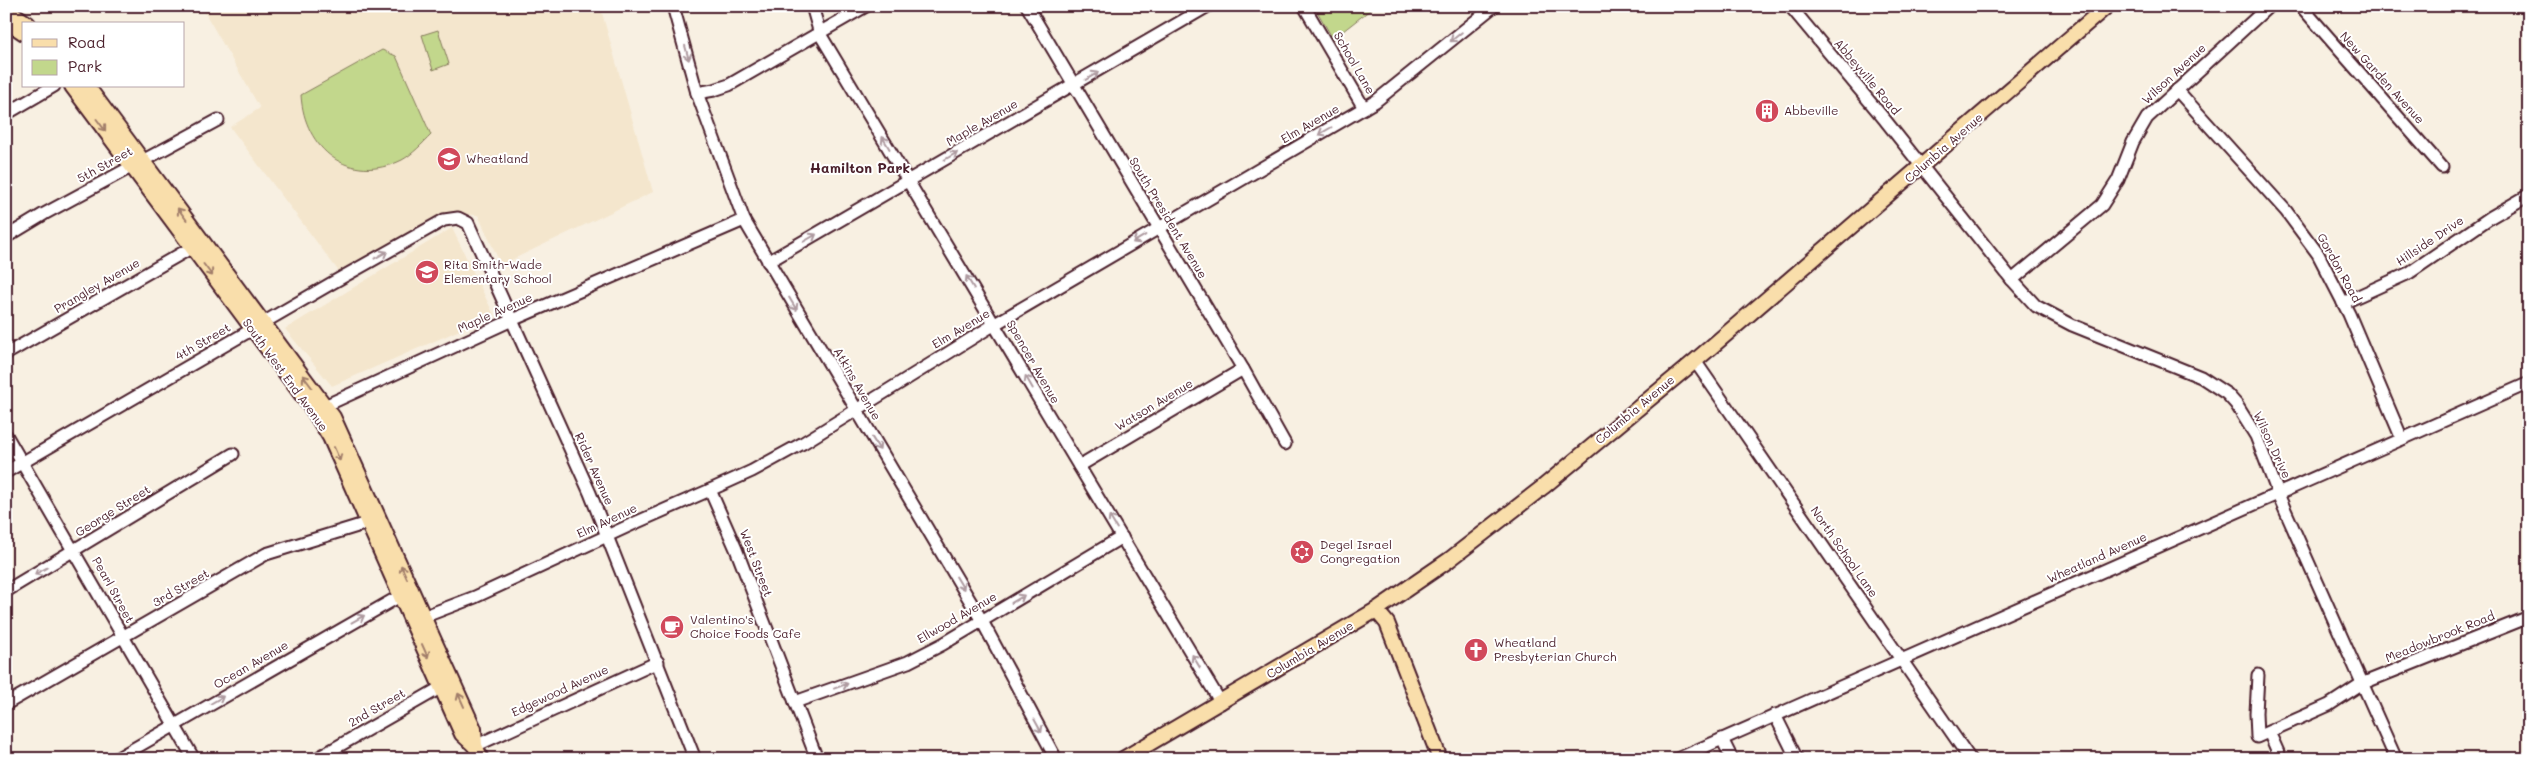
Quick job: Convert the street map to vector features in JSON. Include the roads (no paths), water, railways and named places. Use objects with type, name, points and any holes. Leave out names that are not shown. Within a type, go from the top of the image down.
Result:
[{"type":"main road","name":"Columbia Avenue","points":[[1123,759],[1221,703],[1409,590],[1493,526],[1695,361],[2107,6]]},
{"type":"main road","points":[[6,8],[25,22]]},
{"type":"main road","points":[[6,21],[22,33]]},
{"type":"main road","name":"South West End Avenue","points":[[74,88],[136,163],[320,408],[341,431],[400,596],[418,619]]},
{"type":"main road","name":"South West End Avenue","points":[[88,88],[136,163]]},
{"type":"main road","name":"South West End Avenue","points":[[374,521],[447,684],[462,734],[478,752]]},
{"type":"main road","points":[[1376,610],[1387,623],[1440,759]]},
{"type":"street","name":"Atkins Avenue","points":[[673,6],[697,93],[744,220],[982,621],[1056,759]]},
{"type":"street","name":"Spencer Avenue","points":[[812,6],[820,34],[1221,703]]},
{"type":"street","points":[[697,93],[729,85],[866,6]]},
{"type":"street","name":"South President Avenue","points":[[1027,6],[1243,369],[1285,444]]},
{"type":"street","name":"Maple Avenue","points":[[768,262],[1074,86],[1208,6]]},
{"type":"street","name":"School Lane","points":[[1304,6],[1364,108]]},
{"type":"street","name":"Elm Avenue","points":[[418,619],[475,597],[752,471],[803,443],[855,409],[995,324],[1364,108],[1494,6]]},
{"type":"street","name":"Abbeyville Road","points":[[1790,6],[1922,167]]},
{"type":"street","name":"Wilson Avenue","points":[[2012,280],[2102,206],[2118,180],[2139,129],[2147,118],[2269,6]]},
{"type":"street","name":"New Garden Avenue","points":[[2302,6],[2442,167]]},
{"type":"street","points":[[6,114],[51,88]]},
{"type":"street","name":"Gordon Road","points":[[2176,90],[2286,211],[2318,254],[2343,303],[2402,439]]},
{"type":"street","name":"5th Street","points":[[6,237],[136,163],[218,120]]},
{"type":"street","name":"Wilson Drive","points":[[1922,167],[2012,280],[2036,306],[2049,314],[2190,372],[2227,394],[2256,436],[2361,684],[2396,759]]},
{"type":"street","name":"Hillside Drive","points":[[2343,303],[2409,274],[2491,217],[2529,195]]},
{"type":"street","name":"4th Street","points":[[6,472],[338,279],[444,220],[458,218],[468,222]]},
{"type":"street","name":"Maple Avenue","points":[[320,408],[512,320],[744,220]]},
{"type":"street","name":"Rider Avenue","points":[[468,222],[608,536],[695,759]]},
{"type":"street","name":"Prangley Avenue","points":[[6,354],[197,244]]},
{"type":"street","name":"North School Lane","points":[[1695,361],[1970,759]]},
{"type":"street","name":"Watson Avenue","points":[[1079,466],[1243,369]]},
{"type":"street","name":"Wheatland Avenue","points":[[1677,759],[2529,383]]},
{"type":"street","name":"Pearl Street","points":[[6,435],[194,759]]},
{"type":"street","name":"George Street","points":[[6,591],[233,454]]},
{"type":"street","name":"West Street","points":[[710,490],[733,541],[817,759]]},
{"type":"street","name":"3rd Street","points":[[6,704],[266,554],[374,521]]},
{"type":"street","name":"Ellwood Avenue","points":[[796,702],[908,662],[982,621],[1122,537]]},
{"type":"street","name":"Ocean Avenue","points":[[116,759],[400,596]]},
{"type":"street","name":"Meadowbrook Road","points":[[2269,732],[2329,705],[2361,684],[2529,617]]},
{"type":"street","name":"Edgewood Avenue","points":[[478,752],[658,662]]},
{"type":"street","points":[[2258,675],[2257,737],[2269,732],[2281,759]]},
{"type":"street","name":"2nd Street","points":[[316,759],[447,684]]},
{"type":"street","points":[[1775,716],[1797,759]]},
{"type":"street","points":[[1722,739],[1732,759]]},
{"type":"place","name":"Abbeville","points":[[1767,111]]},
{"type":"place","name":"Wheatland","points":[[449,159]]},
{"type":"place","name":"Rita Smith-Wade Elementary School","points":[[427,272]]},
{"type":"place","name":"Degel Israel Congregation","points":[[1302,552]]},
{"type":"place","name":"Valentino's Choice Foods Cafe","points":[[672,627]]},
{"type":"place","name":"Wheatland Presbyterian Church","points":[[1476,650]]},
{"type":"district","name":"Hamilton Park","points":[[860,168]]}]
